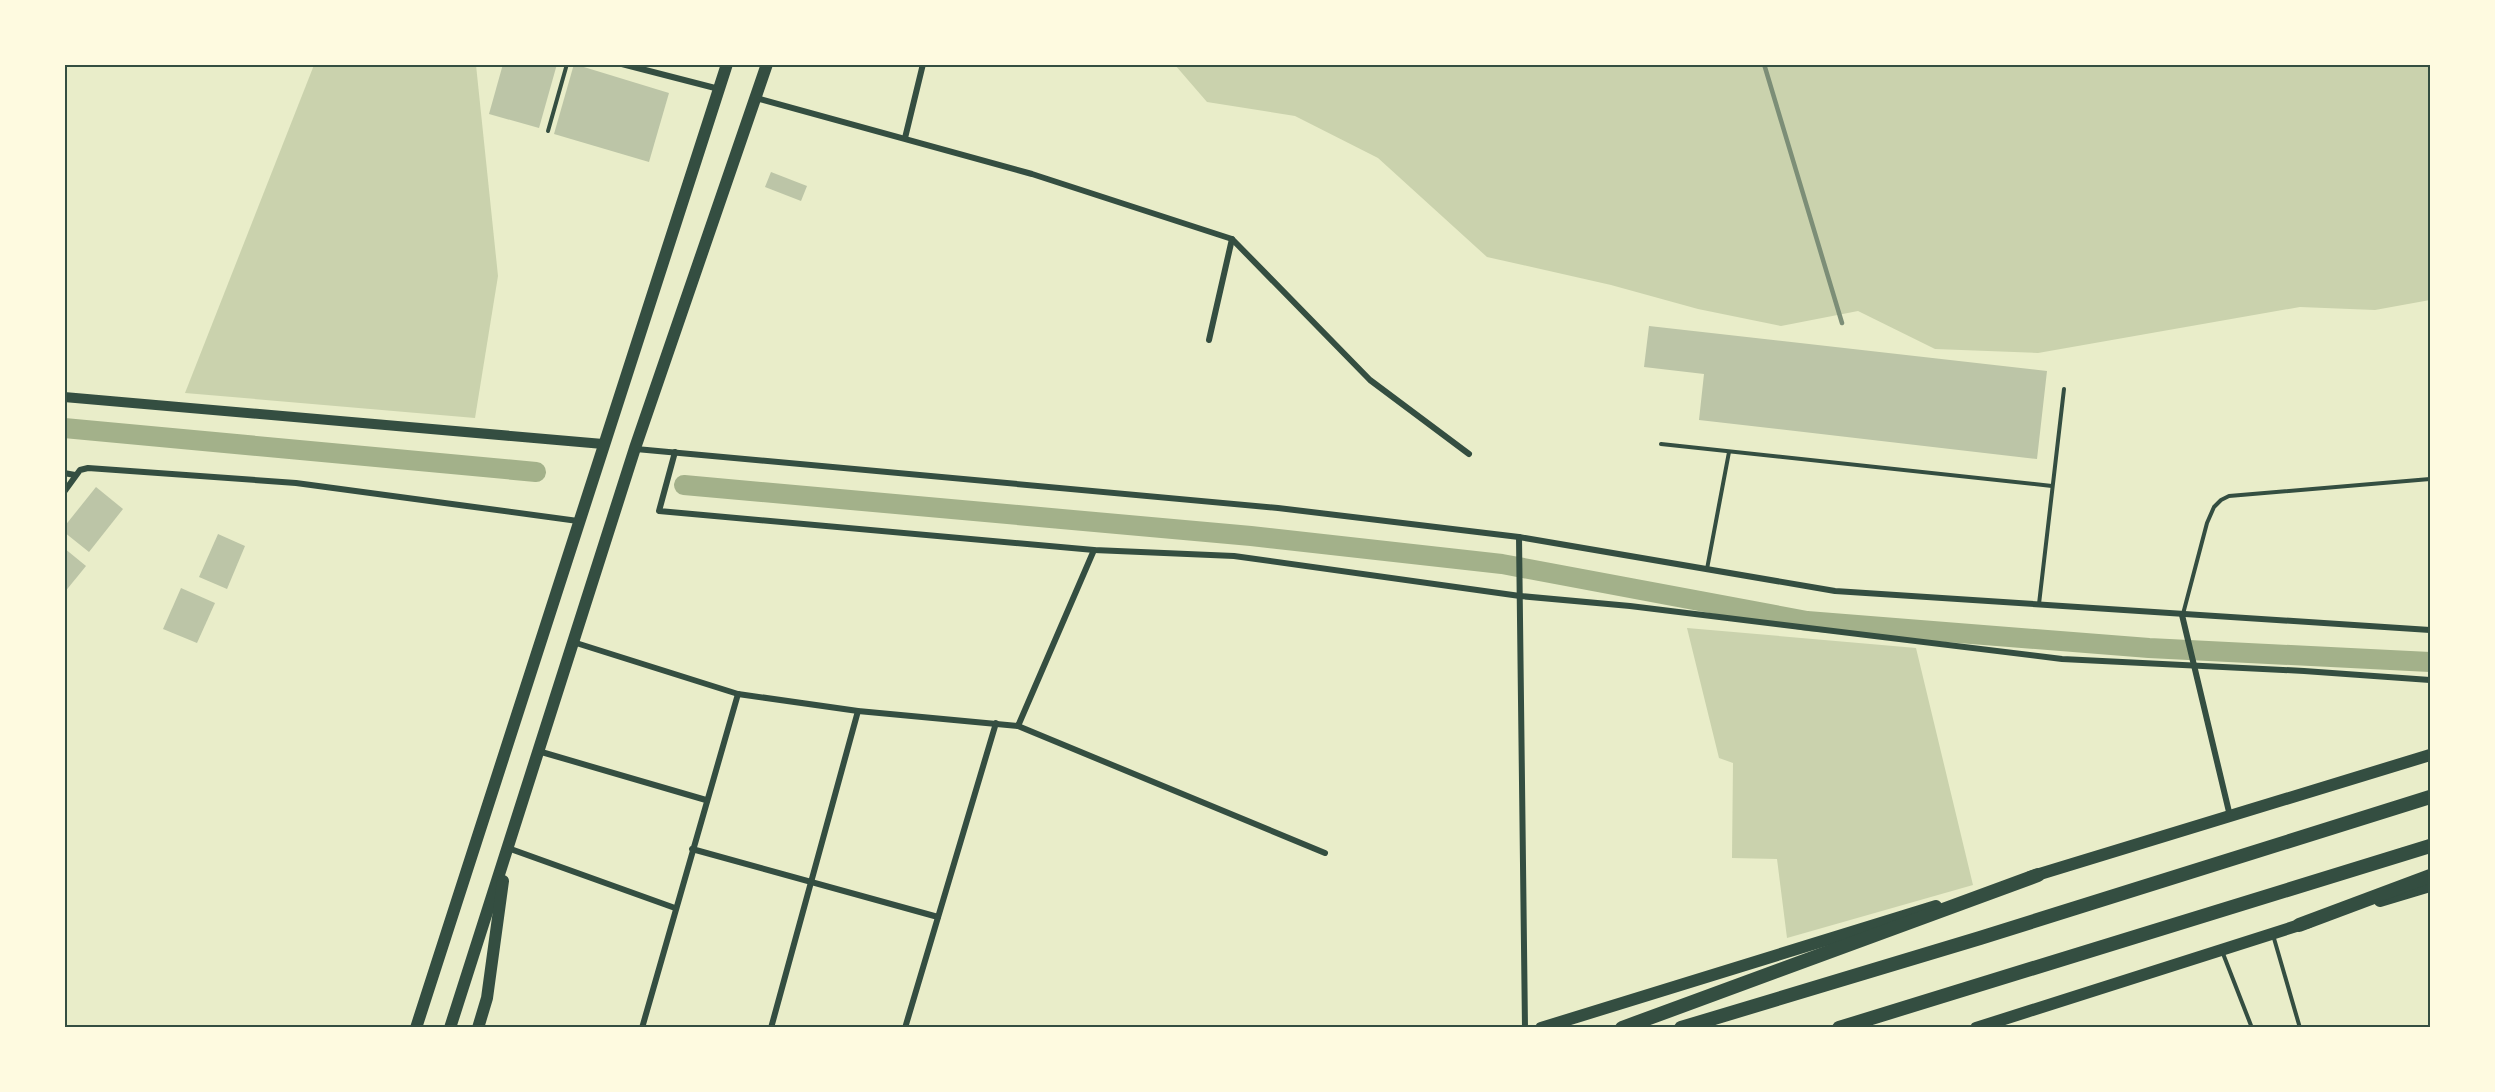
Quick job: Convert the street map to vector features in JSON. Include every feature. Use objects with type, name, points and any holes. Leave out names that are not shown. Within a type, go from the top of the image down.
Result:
[{"type":"highway","points":[[1681,1028],[1980,938],[2430,797]]},
{"type":"highway","points":[[1839,1028],[2430,846]]},
{"type":"highway","points":[[1622,1028],[2038,875]]},
{"type":"highway","points":[[2299,926],[2430,876]]},
{"type":"main road","points":[[416,1028],[727,64]]},
{"type":"main road","points":[[450,1028],[635,448],[767,64]]},
{"type":"main road","points":[[1541,1028],[2430,755]]},
{"type":"main road","points":[[478,1028],[487,998],[507,847]]},
{"type":"main road","points":[[1976,1028],[2430,886]]},
{"type":"street","points":[[622,64],[719,89]]},
{"type":"street","points":[[905,138],[923,64]]},
{"type":"street","points":[[756,98],[1032,174],[1232,239],[1370,381],[1469,453]]},
{"type":"street","points":[[1209,340],[1232,239]]},
{"type":"street","points":[[64,397],[603,444]]},
{"type":"street","points":[[635,448],[1278,508],[1519,537],[1835,591],[2430,630]]},
{"type":"street","points":[[675,452],[659,511],[1094,550],[1234,556],[1520,596],[1653,609],[2062,659],[2304,670],[2430,680]]},
{"type":"street","points":[[64,492],[75,475],[80,470],[88,468],[296,483],[578,521]]},
{"type":"street","points":[[64,473],[75,475]]},
{"type":"street","points":[[1519,537],[1525,1028]]},
{"type":"street","points":[[1018,726],[1094,550]]},
{"type":"street","points":[[2182,615],[2230,816]]},
{"type":"street","points":[[573,642],[738,694],[858,711],[1018,726],[1325,853]]},
{"type":"street","points":[[642,1028],[738,694]]},
{"type":"street","points":[[771,1028],[858,711]]},
{"type":"street","points":[[905,1028],[996,723]]},
{"type":"street","points":[[538,751],[706,800]]},
{"type":"street","points":[[507,847],[675,908]]},
{"type":"street","points":[[692,849],[938,917]]},
{"type":"lane","points":[[548,131],[567,64]]},
{"type":"lane","points":[[2039,605],[2064,389]]},
{"type":"lane","points":[[1661,444],[2052,486]]},
{"type":"lane","points":[[1707,569],[1729,452]]},
{"type":"lane","points":[[2182,615],[2206,523],[2209,515],[2221,500],[2229,496],[2262,492],[2430,479]]},
{"type":"lane","points":[[2273,934],[2300,1028]]},
{"type":"lane","points":[[2222,950],[2252,1028]]},
{"type":"green space","points":[[314,65],[476,65],[498,276],[475,418],[185,393]]},
{"type":"green space","points":[[1175,65],[2430,65],[2430,300],[2375,310],[2300,307],[2038,353],[1935,349],[1858,311],[1781,326],[1698,309],[1611,285],[1487,257],[1378,158],[1295,116],[1207,102]]},
{"type":"green space","points":[[1687,628],[1916,648],[1973,885],[1787,938],[1777,859],[1732,858],[1733,763],[1719,758]]},
{"type":"building","points":[[503,64],[557,64],[539,128],[489,114]]},
{"type":"building","points":[[574,64],[669,93],[649,162],[554,134]]},
{"type":"building","points":[[771,172],[807,186],[801,201],[765,187]]},
{"type":"building","points":[[1649,326],[2047,371],[2037,459],[1699,420],[1704,374],[1644,367]]},
{"type":"building","points":[[96,487],[123,509],[89,552],[64,532],[64,527]]},
{"type":"building","points":[[218,534],[245,546],[227,589],[199,577]]},
{"type":"building","points":[[64,548],[86,566],[64,593]]},
{"type":"building","points":[[181,588],[215,603],[197,643],[163,629]]},
{"type":"waterway","points":[[64,428],[536,472]]},
{"type":"waterway","points":[[684,485],[1251,536],[1502,564],[1807,621],[2149,648],[2430,662]]},
{"type":"railway","points":[[1764,64],[1842,323]]}]
